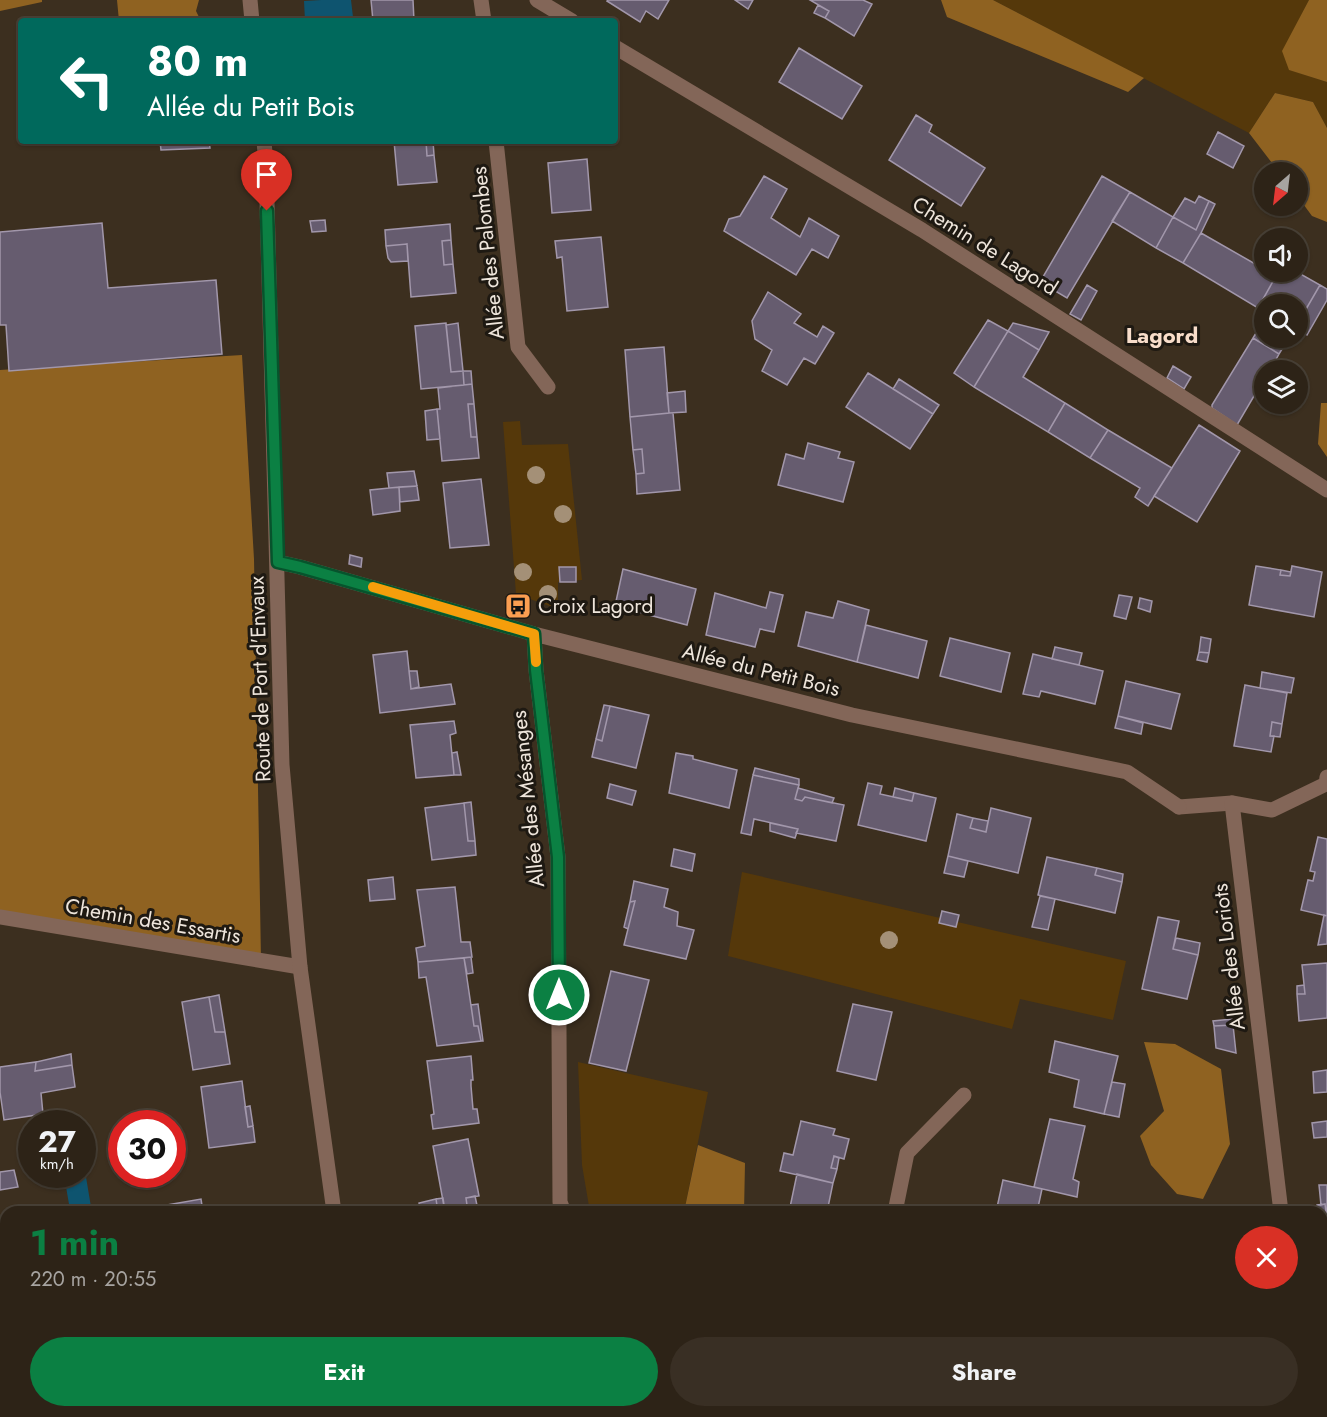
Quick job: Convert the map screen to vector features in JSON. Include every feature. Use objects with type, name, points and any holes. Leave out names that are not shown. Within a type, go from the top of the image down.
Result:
[{"type":"street","points":[[250,0],[252,18]]},
{"type":"street","points":[[481,0],[484,18]]},
{"type":"street","points":[[537,0],[567,18]]},
{"type":"street","name":"Chemin de Lagord","points":[[618,49],[922,230],[1327,490]]},
{"type":"street","name":"Route de Port d'Envaux","points":[[264,144],[278,562],[282,765],[300,967],[333,1206]]},
{"type":"street","name":"Allée des Palombes","points":[[496,144],[518,347],[548,387]]},
{"type":"street","name":"Allée du Petit Bois","points":[[278,562],[534,634],[852,715],[1128,772],[1179,807],[1232,803]]},
{"type":"street","name":"Allée des Mésanges","points":[[534,634],[536,670],[558,857],[562,1206]]},
{"type":"street","points":[[1232,803],[1272,810],[1326,784],[1327,777]]},
{"type":"street","name":"Allée des Loriots","points":[[1232,803],[1280,1206]]},
{"type":"street","name":"Chemin des Essartis","points":[[0,917],[300,967]]},
{"type":"street","points":[[897,1206],[907,1154],[964,1095]]},
{"type":"shaded area","points":[[0,0],[42,0],[42,2],[0,11]]},
{"type":"shaded area","points":[[117,0],[199,0],[196,11],[200,18],[119,18]]},
{"type":"shaded area","points":[[941,0],[993,0],[1144,78],[1128,92],[947,17]]},
{"type":"shaded area","points":[[993,0],[1309,0],[1283,51],[1290,70],[1327,82],[1327,128],[1313,102],[1275,93],[1249,133]]},
{"type":"shaded area","points":[[1309,0],[1327,0],[1327,82],[1289,70],[1282,51]]},
{"type":"shaded area","points":[[1275,93],[1313,102],[1327,128],[1327,222],[1312,216],[1308,211],[1308,162],[1271,162],[1249,133]]},
{"type":"shaded area","points":[[242,355],[254,559],[261,960],[0,917],[0,370]]},
{"type":"shaded area","points":[[1321,403],[1327,403],[1327,457],[1318,444]]},
{"type":"shaded area","points":[[520,421],[522,445],[568,444],[582,580],[558,582],[558,609],[516,594],[503,422]]},
{"type":"shaded area","points":[[742,872],[1126,961],[1113,1020],[1020,999],[1012,1029],[728,956]]},
{"type":"shaded area","points":[[1144,1042],[1175,1044],[1221,1069],[1230,1144],[1203,1199],[1177,1194],[1151,1165],[1140,1136],[1164,1111]]},
{"type":"shaded area","points":[[578,1062],[708,1092],[685,1206],[589,1206],[582,1165]]},
{"type":"shaded area","points":[[698,1145],[745,1163],[744,1206],[685,1206]]},
{"type":"water","points":[[351,0],[353,17],[305,18],[304,1]]},
{"type":"water","points":[[66,1188],[88,1188],[91,1206],[69,1206]]},
{"type":"building","points":[[371,0],[413,0],[414,18],[373,18]]},
{"type":"building","points":[[608,0],[669,0],[658,19],[646,11],[640,22]]},
{"type":"building","points":[[735,0],[753,0],[748,9]]},
{"type":"building","points":[[810,0],[863,0],[872,4],[854,36],[825,18],[829,11]]},
{"type":"building","points":[[818,5],[829,11],[825,18],[814,13]]},
{"type":"building","points":[[799,48],[862,86],[842,119],[779,82]]},
{"type":"building","points":[[916,115],[932,125],[929,132],[985,168],[961,206],[889,160]]},
{"type":"building","points":[[1218,132],[1244,146],[1233,168],[1207,154]]},
{"type":"building","points":[[160,144],[209,144],[210,148],[161,150]]},
{"type":"building","points":[[394,144],[426,144],[427,156],[434,155],[437,182],[398,185]]},
{"type":"building","points":[[426,144],[433,144],[434,155],[427,156]]},
{"type":"building","points":[[587,159],[591,210],[552,213],[548,163]]},
{"type":"building","points":[[764,176],[787,189],[771,218],[800,237],[809,218],[839,236],[828,258],[812,249],[796,275],[724,231],[729,219],[740,216]]},
{"type":"building","points":[[1102,176],[1130,192],[1067,298],[1040,282]]},
{"type":"building","points":[[1130,192],[1173,217],[1156,248],[1112,221]]},
{"type":"building","points":[[1199,196],[1209,201],[1196,230],[1173,217],[1185,198],[1195,203]]},
{"type":"building","points":[[1209,201],[1215,204],[1183,263],[1156,248],[1173,217],[1196,230]]},
{"type":"building","points":[[325,220],[326,231],[312,232],[310,221]]},
{"type":"building","points":[[102,223],[108,288],[216,280],[222,354],[9,371],[6,325],[0,325],[0,232]]},
{"type":"building","points":[[450,224],[451,240],[442,241],[444,265],[453,264],[456,293],[411,297],[407,244],[386,246],[385,230]]},
{"type":"building","points":[[1201,233],[1254,263],[1254,282],[1273,282],[1266,294],[1254,294],[1254,306],[1183,263]]},
{"type":"building","points":[[601,237],[608,307],[567,311],[562,257],[557,258],[555,241]]},
{"type":"building","points":[[451,240],[453,264],[444,265],[442,241]]},
{"type":"building","points":[[407,244],[408,261],[391,262],[386,246]]},
{"type":"building","points":[[1308,278],[1320,285],[1308,306],[1308,294],[1266,294],[1273,282],[1308,282]]},
{"type":"building","points":[[1087,285],[1097,291],[1081,320],[1070,314]]},
{"type":"building","points":[[1320,285],[1327,289],[1327,300],[1308,333],[1308,306]]},
{"type":"building","points":[[768,292],[801,314],[794,323],[817,337],[823,326],[834,333],[815,364],[804,358],[787,385],[762,371],[772,350],[755,339],[752,321]]},
{"type":"building","points":[[988,320],[1008,331],[974,387],[954,373]]},
{"type":"building","points":[[446,323],[451,372],[463,371],[464,385],[421,389],[415,326]]},
{"type":"building","points":[[458,323],[463,371],[451,372],[446,325]]},
{"type":"building","points":[[1013,323],[1049,332],[1039,350],[1008,331]]},
{"type":"building","points":[[1008,331],[1039,350],[1023,377],[1065,403],[1048,432],[974,387]]},
{"type":"building","points":[[1253,338],[1254,348],[1269,348],[1279,354],[1276,360],[1254,360],[1254,396],[1237,425],[1212,408]]},
{"type":"building","points":[[664,347],[669,413],[630,417],[625,350]]},
{"type":"building","points":[[1269,348],[1283,348],[1279,354]]},
{"type":"building","points":[[1173,366],[1191,377],[1184,389],[1167,378]]},
{"type":"building","points":[[463,371],[471,371],[472,384],[464,385]]},
{"type":"building","points":[[868,373],[933,414],[910,449],[846,407]]},
{"type":"building","points":[[899,379],[939,405],[933,414],[893,389]]},
{"type":"building","points":[[472,384],[474,404],[468,404],[471,437],[477,437],[479,458],[442,461],[437,409],[440,409],[438,388]]},
{"type":"building","points":[[685,391],[686,412],[669,413],[667,393]]},
{"type":"building","points":[[1065,403],[1108,430],[1090,458],[1048,432]]},
{"type":"building","points":[[468,404],[474,404],[477,437],[471,437]]},
{"type":"building","points":[[437,409],[440,439],[427,440],[425,411]]},
{"type":"building","points":[[673,413],[680,490],[637,494],[636,474],[644,473],[642,449],[633,450],[630,417]]},
{"type":"building","points":[[1199,425],[1240,451],[1197,522],[1154,496]]},
{"type":"building","points":[[1108,430],[1172,468],[1148,506],[1135,497],[1140,488],[1090,458]]},
{"type":"building","points":[[808,443],[840,452],[838,458],[854,462],[843,502],[778,485],[786,454],[804,459]]},
{"type":"building","points":[[642,449],[644,473],[636,474],[633,450]]},
{"type":"building","points":[[414,471],[417,486],[389,488],[387,473]]},
{"type":"building","points":[[481,479],[489,545],[450,548],[443,483]]},
{"type":"building","points":[[417,486],[419,500],[400,502],[399,487]]},
{"type":"building","points":[[399,487],[400,511],[373,515],[370,490]]},
{"type":"building","points":[[350,555],[362,558],[361,567],[349,564]]},
{"type":"building","points":[[1256,566],[1281,570],[1280,575],[1290,576],[1292,566],[1322,572],[1314,617],[1249,605]]},
{"type":"building","points":[[559,567],[576,567],[576,582],[560,582]]},
{"type":"building","points":[[623,569],[696,589],[687,625],[615,606]]},
{"type":"building","points":[[1281,570],[1291,572],[1290,576],[1280,575]]},
{"type":"building","points":[[770,592],[783,595],[774,632],[760,629],[755,647],[706,635],[715,593],[766,608]]},
{"type":"building","points":[[1119,595],[1132,597],[1126,619],[1114,616]]},
{"type":"building","points":[[1140,598],[1152,601],[1150,612],[1138,608]]},
{"type":"building","points":[[838,601],[869,610],[857,662],[798,646],[806,612],[833,618]]},
{"type":"building","points":[[866,625],[927,641],[918,678],[857,662]]},
{"type":"building","points":[[1201,637],[1211,639],[1209,653],[1199,652]]},
{"type":"building","points":[[950,638],[1010,653],[1001,692],[940,676]]},
{"type":"building","points":[[1055,647],[1082,653],[1079,665],[1052,659]]},
{"type":"building","points":[[407,651],[411,689],[451,684],[455,704],[380,713],[373,655]]},
{"type":"building","points":[[1199,652],[1209,653],[1207,662],[1197,660]]},
{"type":"building","points":[[1033,654],[1103,671],[1095,704],[1041,691],[1039,697],[1023,694]]},
{"type":"building","points":[[409,671],[417,671],[419,687],[411,689]]},
{"type":"building","points":[[1262,672],[1294,678],[1291,693],[1260,688]]},
{"type":"building","points":[[1126,681],[1180,694],[1171,729],[1118,716]]},
{"type":"building","points":[[1245,685],[1287,693],[1282,724],[1272,722],[1270,736],[1274,736],[1271,752],[1234,746]]},
{"type":"building","points":[[604,705],[610,706],[602,741],[596,739]]},
{"type":"building","points":[[610,706],[649,715],[636,768],[592,757],[596,739],[602,741]]},
{"type":"building","points":[[1118,716],[1143,723],[1141,734],[1115,728]]},
{"type":"building","points":[[454,721],[456,733],[450,735],[454,775],[416,778],[410,725]]},
{"type":"building","points":[[1272,722],[1282,724],[1280,737],[1270,736]]},
{"type":"building","points":[[457,752],[461,775],[454,775],[452,753]]},
{"type":"building","points":[[676,753],[737,770],[729,808],[669,793]]},
{"type":"building","points":[[755,768],[799,779],[799,785],[753,775]]},
{"type":"building","points":[[753,775],[799,785],[795,799],[802,801],[805,797],[844,805],[836,841],[796,833],[798,829],[754,819],[751,835],[741,833]]},
{"type":"building","points":[[868,783],[882,786],[880,794],[912,801],[914,793],[936,798],[926,841],[858,825]]},
{"type":"building","points":[[610,784],[636,791],[632,805],[607,798]]},
{"type":"building","points":[[798,788],[834,798],[832,803],[805,797],[802,801],[795,799]]},
{"type":"building","points":[[895,788],[914,793],[912,801],[893,797]]},
{"type":"building","points":[[471,802],[475,841],[468,841],[464,803]]},
{"type":"building","points":[[464,803],[468,841],[475,841],[476,855],[432,860],[425,808]]},
{"type":"building","points":[[991,808],[1031,818],[1018,873],[948,856],[957,814],[973,818],[970,828],[986,832]]},
{"type":"building","points":[[973,818],[988,821],[986,832],[970,828]]},
{"type":"building","points":[[770,823],[798,829],[795,838],[770,831]]},
{"type":"building","points":[[1318,837],[1327,839],[1327,916],[1301,910],[1308,880],[1313,881],[1315,872],[1310,871]]},
{"type":"building","points":[[674,849],[695,854],[692,871],[671,866]]},
{"type":"building","points":[[948,856],[968,861],[964,877],[944,873]]},
{"type":"building","points":[[1047,857],[1097,868],[1095,875],[1122,882],[1115,913],[1038,895]]},
{"type":"building","points":[[1097,868],[1123,874],[1122,882],[1095,875]]},
{"type":"building","points":[[393,877],[395,899],[370,901],[368,880]]},
{"type":"building","points":[[634,881],[668,889],[664,907],[678,912],[677,926],[694,930],[686,959],[624,945],[635,901],[630,902]]},
{"type":"building","points":[[455,887],[461,942],[470,942],[472,957],[418,962],[416,948],[425,946],[417,890]]},
{"type":"building","points":[[1040,896],[1055,899],[1048,930],[1032,927]]},
{"type":"building","points":[[635,901],[628,929],[624,927],[630,902]]},
{"type":"building","points":[[942,911],[959,915],[956,927],[939,923]]},
{"type":"building","points":[[1324,915],[1327,916],[1327,944],[1318,945]]},
{"type":"building","points":[[1158,917],[1179,921],[1173,949],[1198,955],[1187,999],[1142,989]]},
{"type":"building","points":[[1176,938],[1200,943],[1198,955],[1173,949]]},
{"type":"building","points":[[471,957],[473,973],[467,974],[464,958]]},
{"type":"building","points":[[464,958],[474,1026],[478,1026],[481,1041],[437,1046],[426,977],[419,978],[418,962]]},
{"type":"building","points":[[1327,963],[1327,1018],[1299,1021],[1297,994],[1305,994],[1302,965]]},
{"type":"building","points":[[611,971],[649,980],[626,1071],[589,1063]]},
{"type":"building","points":[[1304,985],[1305,994],[1297,994],[1297,986]]},
{"type":"building","points":[[219,995],[225,1032],[215,1032],[209,997]]},
{"type":"building","points":[[209,997],[215,1032],[225,1032],[230,1064],[193,1070],[182,1002]]},
{"type":"building","points":[[478,1004],[483,1041],[481,1041],[478,1026],[474,1026],[471,1005]]},
{"type":"building","points":[[853,1004],[892,1012],[876,1080],[837,1071]]},
{"type":"building","points":[[1232,1019],[1233,1025],[1214,1026],[1213,1021]]},
{"type":"building","points":[[1233,1025],[1236,1053],[1216,1048],[1214,1026]]},
{"type":"building","points":[[1055,1041],[1118,1056],[1104,1114],[1074,1107],[1079,1080],[1049,1072]]},
{"type":"building","points":[[71,1054],[72,1065],[35,1071],[36,1062]]},
{"type":"building","points":[[471,1056],[473,1109],[477,1109],[479,1123],[433,1129],[431,1115],[434,1114],[427,1061]]},
{"type":"building","points":[[36,1062],[35,1071],[72,1065],[75,1087],[41,1093],[43,1110],[18,1110],[18,1118],[4,1120],[0,1092],[0,1067]]},
{"type":"building","points":[[1327,1070],[1327,1092],[1314,1093],[1313,1072]]},
{"type":"building","points":[[242,1081],[248,1127],[253,1126],[255,1142],[209,1148],[201,1087]]},
{"type":"building","points":[[1112,1082],[1125,1084],[1119,1117],[1104,1114]]},
{"type":"building","points":[[250,1106],[253,1126],[248,1127],[245,1107]]},
{"type":"building","points":[[1050,1119],[1085,1126],[1073,1179],[1079,1182],[1077,1197],[1034,1187]]},
{"type":"building","points":[[801,1121],[835,1129],[833,1135],[849,1139],[844,1159],[834,1156],[831,1168],[837,1169],[833,1183],[780,1171],[784,1153],[793,1155]]},
{"type":"building","points":[[1327,1121],[1327,1137],[1314,1138],[1312,1123]]},
{"type":"building","points":[[468,1139],[479,1196],[466,1198],[467,1206],[444,1206],[433,1146]]},
{"type":"building","points":[[834,1156],[839,1158],[837,1169],[831,1168]]},
{"type":"building","points":[[14,1170],[18,1187],[0,1190],[0,1172]]},
{"type":"building","points":[[797,1174],[833,1183],[828,1206],[790,1206]]},
{"type":"building","points":[[1003,1180],[1042,1189],[1038,1206],[997,1206]]},
{"type":"building","points":[[1319,1185],[1327,1185],[1327,1206],[1321,1205]]},
{"type":"building","points":[[475,1196],[477,1206],[467,1206],[466,1198]]},
{"type":"building","points":[[443,1198],[444,1206],[437,1206],[436,1199]]},
{"type":"building","points":[[201,1199],[202,1206],[161,1206]]},
{"type":"building","points":[[436,1199],[437,1206],[420,1206],[419,1203]]},
{"type":"slow traffic","points":[[373,587],[534,634],[536,662]]},
{"type":"place","name":"Croix Lagord","points":[[518,606]]},
{"type":"district","name":"Lagord","points":[[1162,335]]},
{"type":"route","points":[[267,211],[278,562],[534,634],[536,670],[558,857],[559,995]]}]
